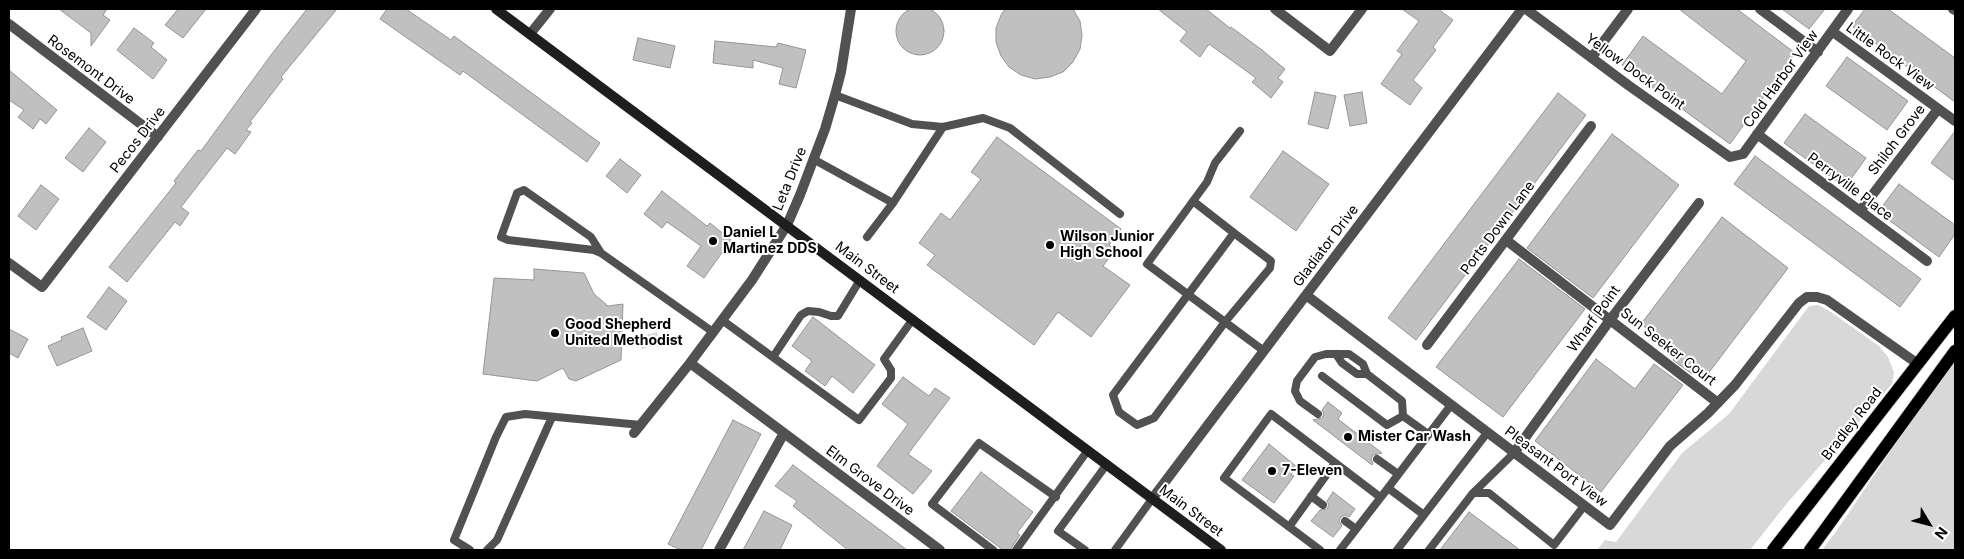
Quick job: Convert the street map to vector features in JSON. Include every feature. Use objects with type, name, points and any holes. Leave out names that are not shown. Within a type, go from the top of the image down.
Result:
[{"type":"main road","name":"Main Street","points":[[496,9],[1107,464],[1214,548]]},
{"type":"main road","name":"Bradley Road","points":[[1773,550],[1955,316]]},
{"type":"main road","points":[[1810,550],[1955,351]]},
{"type":"street","name":"Pecos Drive","points":[[9,263],[42,287],[256,9]]},
{"type":"street","points":[[530,34],[550,9]]},
{"type":"street","name":"Leta Drive","points":[[638,429],[722,320],[770,254],[787,225],[814,159],[835,95],[841,72],[851,9]]},
{"type":"street","points":[[1275,9],[1330,51],[1362,9]]},
{"type":"street","name":"Yellow Dock Point","points":[[1524,9],[1730,157]]},
{"type":"street","name":"Gladiator Drive","points":[[1152,499],[1524,9]]},
{"type":"street","points":[[1592,57],[1628,9]]},
{"type":"street","points":[[1760,9],[1818,52]]},
{"type":"street","name":"Cold Harbor View","points":[[1730,157],[1743,154],[1848,9]]},
{"type":"street","name":"Rosemont Drive","points":[[9,24],[158,137]]},
{"type":"street","name":"Little Rock View","points":[[1833,32],[1955,121]]},
{"type":"street","name":"Shiloh Grove","points":[[1860,211],[1938,108]]},
{"type":"street","name":"Ports Down Lane","points":[[1427,345],[1592,126]]},
{"type":"street","name":"Perryville Place","points":[[1757,134],[1927,261]]},
{"type":"street","name":"Wharf Point","points":[[1514,453],[1610,320],[1699,203]]},
{"type":"street","name":"Sun Seeker Court","points":[[1506,240],[1718,403]]},
{"type":"street","name":"Pleasant Port View","points":[[1306,295],[1610,525],[1670,446],[1718,403],[1799,303],[1807,297],[1827,300],[1918,364]]},
{"type":"street","name":"Elm Grove Drive","points":[[690,363],[940,550]]},
{"type":"street","points":[[719,550],[784,433]]},
{"type":"lane","points":[[835,95],[912,124],[943,127],[983,118],[1010,128],[1120,214]]},
{"type":"lane","points":[[867,237],[893,203],[943,127]]},
{"type":"lane","points":[[1240,131],[1215,163],[1208,182],[1147,264],[1264,351]]},
{"type":"lane","points":[[814,159],[893,203]]},
{"type":"lane","points":[[601,253],[591,237],[524,190],[517,193],[501,237],[508,240],[594,250],[601,253],[713,332]]},
{"type":"lane","points":[[1193,201],[1270,261],[1270,268],[1225,322],[1154,418],[1137,425],[1118,412],[1113,395],[1234,233]]},
{"type":"lane","points":[[773,357],[801,315],[808,311],[838,316],[860,280]]},
{"type":"lane","points":[[722,320],[859,420],[891,378],[891,370],[884,359],[913,319]]},
{"type":"lane","points":[[1318,414],[1300,401],[1296,391],[1297,381],[1315,357],[1326,354],[1350,354],[1363,364],[1367,374],[1402,401],[1403,416]]},
{"type":"lane","points":[[1336,354],[1342,363],[1357,374],[1367,374]]},
{"type":"lane","points":[[1322,376],[1386,425],[1403,416]]},
{"type":"lane","points":[[1340,550],[1451,405]]},
{"type":"lane","points":[[470,550],[454,540],[506,417],[525,414],[638,429]]},
{"type":"lane","points":[[1320,550],[1224,478],[1271,414],[1380,497]]},
{"type":"lane","points":[[1403,416],[1428,434]]},
{"type":"lane","points":[[487,550],[497,540],[552,417]]},
{"type":"lane","points":[[1397,550],[1488,433]]},
{"type":"lane","points":[[993,550],[932,504],[979,444],[1056,498]]},
{"type":"lane","points":[[1016,550],[1056,498],[1088,450]]},
{"type":"lane","points":[[1429,550],[1473,493],[1514,453]]},
{"type":"lane","points":[[1377,459],[1398,474]]},
{"type":"lane","points":[[1289,527],[1335,463]]},
{"type":"lane","points":[[1085,550],[1058,531],[1107,464]]},
{"type":"lane","points":[[1388,488],[1424,515]]},
{"type":"lane","points":[[1473,493],[1489,493],[1555,547],[1584,506]]},
{"type":"lane","points":[[1311,496],[1323,505]]},
{"type":"lane","points":[[1115,550],[1152,499]]},
{"type":"lane","points":[[1345,522],[1356,529]]},
{"type":"shaded area","points":[[1818,305],[1879,346],[1888,357],[1894,372],[1892,384],[1788,502],[1750,550],[1597,550],[1605,540],[1616,542],[1682,453],[1729,414],[1809,306]]},
{"type":"shaded area","points":[[657,332],[660,343],[642,349],[639,337]]},
{"type":"shaded area","points":[[1955,356],[1955,550],[1822,550],[1835,533]]},
{"type":"building","points":[[920,7],[929,9],[937,14],[942,22],[944,31],[942,40],[937,48],[929,53],[920,55],[911,53],[903,48],[898,40],[896,31],[898,22],[903,14],[911,9]]},
{"type":"building","points":[[59,9],[107,9],[103,15],[110,20],[91,46],[91,33]]},
{"type":"building","points":[[178,9],[206,9],[183,38],[165,25]]},
{"type":"building","points":[[307,9],[337,9],[281,77],[283,79],[250,122],[252,123],[246,130],[251,132],[235,154],[227,148],[181,207],[189,213],[180,226],[175,222],[127,282],[109,267],[176,183],[174,181],[198,150],[201,151]]},
{"type":"building","points":[[387,9],[406,9],[451,40],[454,36],[600,143],[587,162],[463,71],[460,75],[380,19]]},
{"type":"building","points":[[1005,9],[1073,9],[1080,21],[1082,35],[1080,49],[1073,62],[1063,72],[1050,77],[1035,79],[1021,75],[1009,67],[1001,56],[996,42],[996,28]]},
{"type":"building","points":[[1158,9],[1206,9],[1285,69],[1278,78],[1283,82],[1271,98],[1252,82],[1256,78],[1209,44],[1200,57],[1180,41],[1187,32]]},
{"type":"building","points":[[1402,9],[1438,9],[1453,20],[1433,47],[1436,50],[1413,80],[1422,88],[1410,105],[1381,84],[1402,54],[1397,51],[1419,21]]},
{"type":"building","points":[[1679,9],[1737,9],[1795,53],[1730,144],[1622,65],[1643,36],[1722,94],[1746,61]]},
{"type":"building","points":[[1782,9],[1825,9],[1809,29]]},
{"type":"building","points":[[1865,9],[1888,9],[1955,58],[1955,102],[1852,26]]},
{"type":"building","points":[[134,28],[154,43],[151,47],[167,60],[153,79],[117,50]]},
{"type":"building","points":[[638,38],[675,46],[670,68],[633,60]]},
{"type":"building","points":[[715,41],[776,47],[778,43],[806,50],[796,88],[779,84],[783,68],[753,60],[753,68],[713,63]]},
{"type":"building","points":[[1847,57],[1908,101],[1887,130],[1826,86]]},
{"type":"building","points":[[9,70],[57,110],[46,124],[40,119],[33,129],[18,117],[24,110],[9,100]]},
{"type":"building","points":[[1315,92],[1336,96],[1328,129],[1308,124]]},
{"type":"building","points":[[1362,92],[1367,123],[1350,126],[1344,95]]},
{"type":"building","points":[[1558,93],[1586,115],[1416,340],[1388,318]]},
{"type":"building","points":[[1805,114],[1866,158],[1845,187],[1784,143]]},
{"type":"building","points":[[89,128],[106,142],[83,172],[65,158]]},
{"type":"building","points":[[1955,131],[1955,181],[1931,163]]},
{"type":"building","points":[[1612,134],[1679,185],[1593,298],[1527,248]]},
{"type":"building","points":[[997,137],[1121,229],[1109,245],[1115,250],[1103,266],[1130,285],[1091,337],[1058,312],[1034,345],[927,265],[935,255],[919,243],[941,213],[950,220],[981,179],[971,172]]},
{"type":"building","points":[[1283,151],[1329,184],[1296,231],[1250,197]]},
{"type":"building","points":[[1755,156],[1921,279],[1900,307],[1734,184]]},
{"type":"building","points":[[620,159],[641,175],[627,193],[606,176]]},
{"type":"building","points":[[1899,184],[1955,225],[1955,234],[1939,257],[1878,212]]},
{"type":"building","points":[[41,185],[59,199],[36,230],[18,216]]},
{"type":"building","points":[[662,191],[707,226],[710,223],[731,240],[704,278],[687,266],[701,246],[667,222],[662,228],[644,214]]},
{"type":"building","points":[[1722,217],[1788,268],[1707,375],[1697,367],[1692,374],[1673,360],[1679,353],[1641,324]]},
{"type":"building","points":[[1519,259],[1585,309],[1503,417],[1436,367]]},
{"type":"building","name":"Good Shepherd United Methodist","points":[[534,269],[584,273],[594,294],[608,306],[623,304],[621,360],[576,381],[569,379],[563,368],[537,381],[483,374],[494,278],[534,280]]},
{"type":"building","points":[[109,287],[127,301],[106,330],[87,317]]},
{"type":"building","points":[[813,317],[875,365],[853,393],[832,376],[825,386],[805,371],[812,361],[792,346]]},
{"type":"building","points":[[83,328],[92,351],[57,366],[48,346],[62,340],[61,337]]},
{"type":"building","points":[[9,329],[28,339],[18,358],[9,353]]},
{"type":"building","points":[[1596,359],[1635,389],[1654,364],[1683,385],[1601,492],[1535,441]]},
{"type":"building","points":[[903,377],[929,396],[935,388],[950,398],[908,454],[932,471],[913,494],[877,466],[908,424],[882,404]]},
{"type":"building","name":"Mister Car Wash","points":[[1328,402],[1342,413],[1338,419],[1382,453],[1373,455],[1371,459],[1372,465],[1313,420],[1322,418],[1324,414],[1322,410]]},
{"type":"building","points":[[733,420],[761,434],[701,550],[681,550],[668,544]]},
{"type":"building","name":"7-Eleven","points":[[1269,444],[1297,467],[1291,475],[1294,476],[1274,503],[1242,480]]},
{"type":"building","points":[[793,465],[907,550],[848,550],[793,506],[797,501],[775,486]]},
{"type":"building","points":[[981,472],[1033,512],[1017,533],[1020,535],[1010,550],[1003,550],[951,511]]},
{"type":"building","points":[[1333,492],[1355,509],[1349,517],[1345,515],[1341,517],[1339,521],[1342,526],[1333,537],[1311,521],[1320,510],[1327,509],[1329,505],[1327,501]]},
{"type":"building","points":[[764,511],[792,525],[780,550],[743,550]]},
{"type":"building","points":[[1469,512],[1520,550],[1440,550]]},
{"type":"place","name":"Daniel L Martinez DDS","points":[[713,241]]},
{"type":"place","name":"Wilson Junior High School","points":[[1050,245]]},
{"type":"place","name":"Good Shepherd United Methodist","points":[[555,333]]},
{"type":"place","name":"Mister Car Wash","points":[[1348,437]]},
{"type":"place","name":"7-Eleven","points":[[1272,471]]}]
